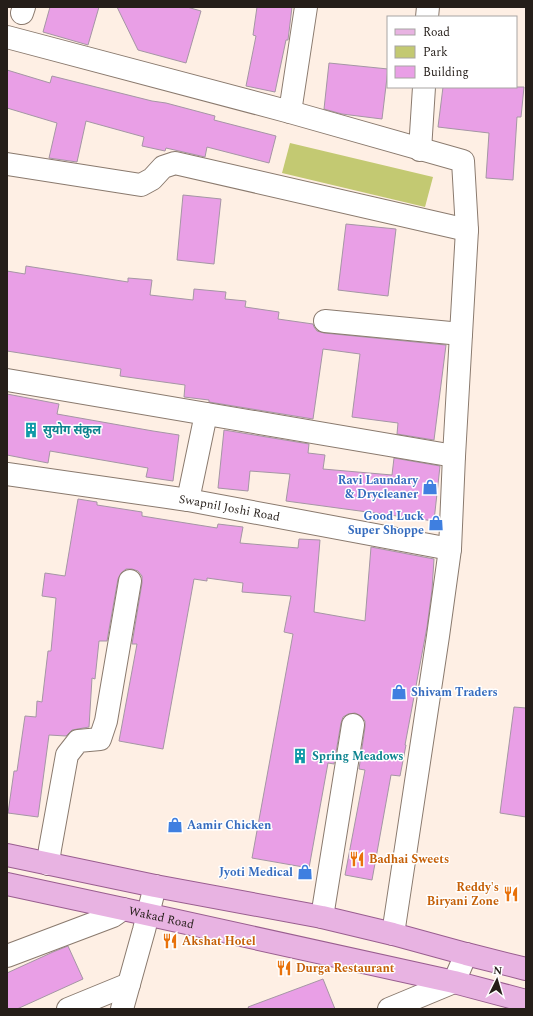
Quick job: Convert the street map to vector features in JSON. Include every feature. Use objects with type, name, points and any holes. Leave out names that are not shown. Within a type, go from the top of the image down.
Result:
[{"type":"main road","points":[[7,855],[155,886],[322,917],[526,969]]},
{"type":"main road","name":"Wakad Road","points":[[7,884],[454,982],[526,1002]]},
{"type":"street","points":[[290,112],[306,7]]},
{"type":"street","points":[[7,36],[290,112],[463,161],[467,230],[450,550],[393,934]]},
{"type":"street","points":[[420,150],[424,88]]},
{"type":"street","points":[[7,164],[141,185],[152,179],[163,167],[175,163],[467,230]]},
{"type":"street","points":[[326,321],[461,334]]},
{"type":"street","points":[[7,380],[454,456]]},
{"type":"street","points":[[188,500],[206,414]]},
{"type":"street","name":"Swapnil Joshi Road","points":[[7,474],[188,500],[450,550]]},
{"type":"street","points":[[48,864],[67,755],[78,741],[100,739],[106,721],[130,581]]},
{"type":"street","points":[[322,917],[353,725]]},
{"type":"street","points":[[122,1009],[155,886]]},
{"type":"street","points":[[7,956],[113,916],[123,909]]},
{"type":"street","points":[[389,1009],[454,982],[466,954]]},
{"type":"street","points":[[68,1009],[129,984]]},
{"type":"green space","points":[[290,143],[433,177],[425,207],[282,173]]},
{"type":"building","points":[[50,7],[99,7],[88,45],[43,32]]},
{"type":"building","points":[[117,7],[187,7],[201,11],[186,63],[138,50]]},
{"type":"building","points":[[257,7],[292,7],[288,40],[286,40],[275,92],[246,86],[256,36],[253,35]]},
{"type":"building","points":[[329,63],[387,69],[382,119],[342,114],[324,109]]},
{"type":"building","points":[[7,70],[50,83],[52,76],[152,101],[166,103],[215,116],[214,120],[276,136],[269,163],[207,147],[205,157],[166,148],[165,151],[142,146],[144,137],[86,121],[77,162],[49,158],[57,123],[7,108]]},
{"type":"building","points":[[524,87],[521,117],[517,117],[513,180],[486,178],[489,133],[438,127],[443,88]]},
{"type":"building","points":[[183,195],[221,199],[214,264],[177,260]]},
{"type":"building","points":[[346,224],[396,229],[388,296],[338,290]]},
{"type":"building","points":[[26,266],[128,282],[128,278],[152,280],[150,295],[193,300],[194,289],[226,292],[225,299],[246,301],[245,307],[279,312],[278,319],[313,324],[317,331],[324,333],[446,345],[434,440],[397,434],[398,423],[352,417],[360,354],[323,349],[313,419],[209,402],[209,400],[184,397],[185,385],[120,376],[121,369],[7,351],[7,271],[25,274]]},
{"type":"building","points":[[7,394],[59,404],[57,414],[179,435],[173,481],[146,477],[148,468],[50,451],[48,463],[7,455]]},
{"type":"building","points":[[224,430],[309,444],[308,453],[325,455],[323,469],[392,475],[394,458],[440,466],[434,521],[286,501],[290,474],[250,471],[248,491],[218,488]]},
{"type":"building","points":[[78,499],[97,502],[97,505],[142,512],[142,516],[217,528],[218,524],[243,527],[240,543],[298,548],[299,539],[320,540],[314,612],[365,621],[371,547],[434,559],[427,627],[406,745],[400,776],[391,775],[372,880],[345,875],[365,770],[359,769],[365,721],[361,716],[355,713],[348,714],[343,717],[334,764],[328,763],[309,868],[252,858],[293,634],[284,632],[291,596],[242,592],[243,583],[207,578],[207,581],[194,579],[163,749],[119,741],[137,644],[132,644],[142,583],[142,576],[138,571],[126,569],[121,573],[118,579],[107,641],[99,641],[95,679],[92,678],[89,727],[72,730],[66,736],[49,735],[38,817],[8,813],[14,771],[17,771],[25,716],[36,717],[37,701],[42,702],[48,651],[51,651],[56,598],[42,596],[45,573],[65,576]]},
{"type":"building","points":[[514,707],[526,708],[526,817],[500,813]]},
{"type":"building","points":[[68,946],[83,979],[17,1009],[7,1009],[7,973]]},
{"type":"building","points":[[323,979],[335,1009],[249,1009],[248,1007]]},
{"type":"place","name":"सुयोग संकुल","points":[[31,430]]},
{"type":"place","name":"Ravi Laundary & Drycleaner","points":[[430,487]]},
{"type":"place","name":"Good Luck Super Shoppe","points":[[436,523]]},
{"type":"place","name":"Shivam Traders","points":[[399,692]]},
{"type":"place","name":"Spring Meadows","points":[[300,756]]},
{"type":"place","name":"Aamir Chicken","points":[[175,825]]},
{"type":"place","name":"Badhai Sweets","points":[[357,859]]},
{"type":"place","name":"Jyoti Medical","points":[[305,872]]},
{"type":"place","name":"Reddy's Biryani Zone","points":[[511,894]]},
{"type":"place","name":"Akshat Hotel","points":[[170,941]]},
{"type":"place","name":"Durga Restaurant","points":[[284,968]]}]
